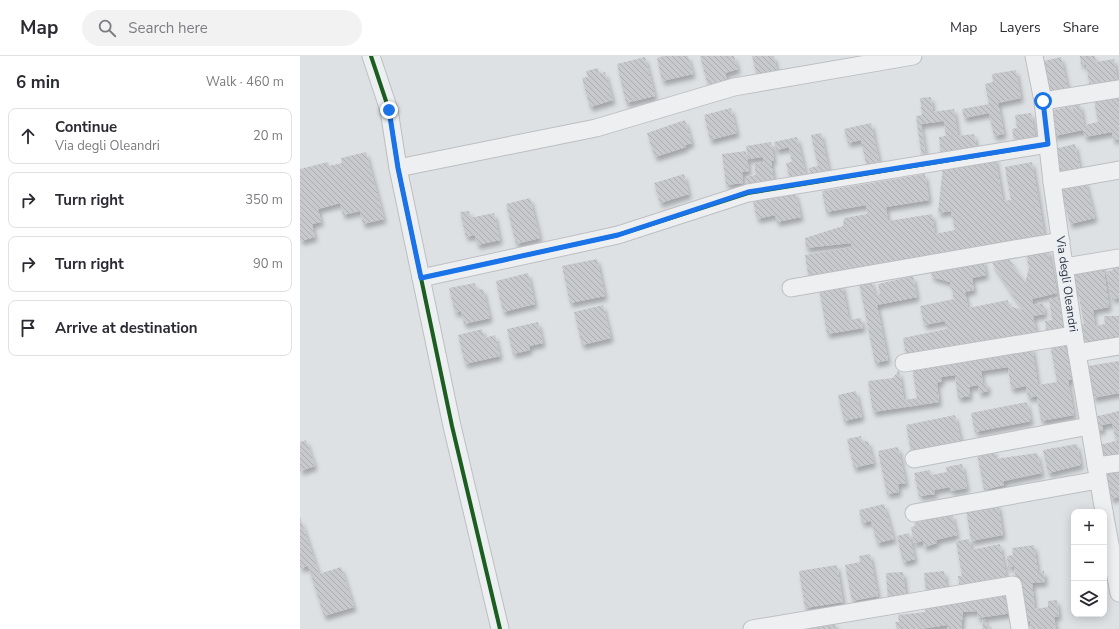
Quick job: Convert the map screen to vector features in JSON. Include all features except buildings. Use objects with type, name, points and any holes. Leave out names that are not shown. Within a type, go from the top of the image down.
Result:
[{"type":"street","points":[[371,56],[389,110],[398,168],[452,426],[500,629]]},
{"type":"street","points":[[398,168],[596,128],[734,87],[913,56]]},
{"type":"street","name":"Via degli Oleandri","points":[[1034,56],[1043,101],[1052,182],[1074,335],[1103,509]]},
{"type":"street","points":[[1043,101],[1119,89]]},
{"type":"street","points":[[421,278],[618,235],[748,192],[1048,144]]},
{"type":"street","points":[[1052,182],[1119,170]]},
{"type":"street","points":[[791,288],[1060,241]]},
{"type":"street","points":[[1065,267],[1119,258]]},
{"type":"street","points":[[904,363],[1074,335]]},
{"type":"street","points":[[1077,353],[1119,346]]},
{"type":"street","points":[[914,459],[1089,426]]},
{"type":"street","points":[[914,514],[1097,473],[1119,463]]},
{"type":"street","name":"Via degli Oleandri","points":[[1107,528],[1119,593]]},
{"type":"street","points":[[752,629],[1013,584],[1020,629]]},
{"type":"cycle path","points":[[371,56],[389,110],[398,168],[452,426],[500,629]]},
{"type":"cycle path","points":[[421,278],[618,235],[748,193],[1048,144]]},
{"type":"route","points":[[389,110],[398,168],[421,278],[618,235],[748,192],[1048,144],[1043,101]]}]
